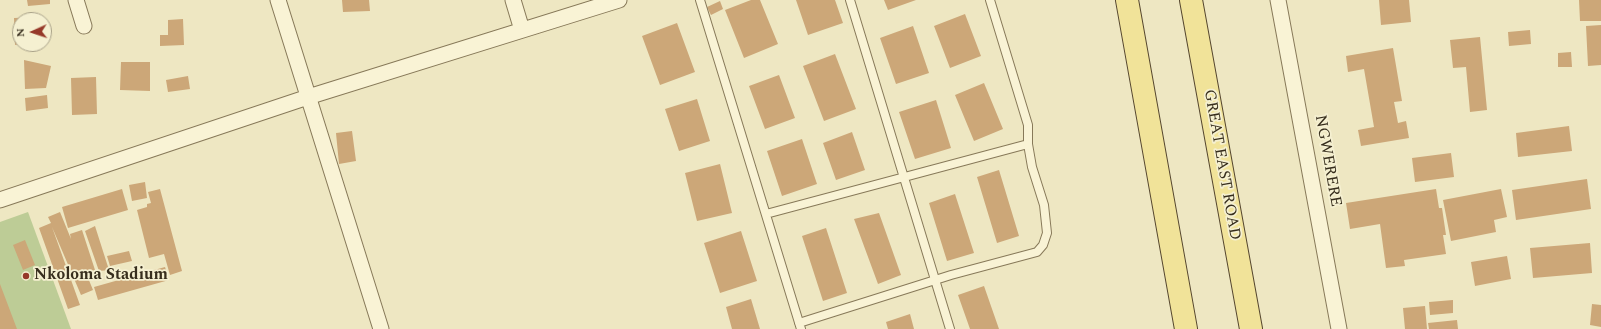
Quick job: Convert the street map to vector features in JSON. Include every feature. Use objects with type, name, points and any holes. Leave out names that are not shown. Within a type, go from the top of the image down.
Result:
[{"type":"main road","points":[[1127,0],[1186,329]]},
{"type":"main road","name":"GREAT EAST ROAD","points":[[1191,0],[1251,329]]},
{"type":"street","points":[[76,0],[84,26]]},
{"type":"street","points":[[278,0],[381,329]]},
{"type":"street","points":[[513,0],[522,30]]},
{"type":"street","points":[[0,200],[308,97],[618,0]]},
{"type":"street","name":"NGWERERE","points":[[1278,0],[1339,329]]},
{"type":"lane","points":[[700,0],[800,326],[936,280],[1037,252],[1042,245],[1047,233],[1044,205],[1032,167],[1028,144],[1028,125],[990,0]]},
{"type":"lane","points":[[850,0],[950,329]]},
{"type":"lane","points":[[766,214],[1028,144]]},
{"type":"green space","name":"Nkoloma Stadium","points":[[28,212],[71,329],[0,329],[0,222]]},
{"type":"building","points":[[27,0],[50,0],[50,4],[28,6]]},
{"type":"building","points":[[342,0],[369,0],[370,11],[343,12]]},
{"type":"building","points":[[751,0],[760,0],[778,44],[744,58],[725,10]]},
{"type":"building","points":[[796,0],[835,0],[843,23],[808,35]]},
{"type":"building","points":[[884,0],[916,0],[888,10]]},
{"type":"building","points":[[1379,0],[1409,0],[1411,22],[1381,25]]},
{"type":"building","points":[[1579,0],[1601,0],[1601,21],[1580,21]]},
{"type":"building","points":[[720,1],[723,9],[711,15],[707,7]]},
{"type":"building","points":[[965,14],[981,56],[950,68],[934,26]]},
{"type":"building","points":[[183,19],[184,45],[160,46],[160,35],[168,35],[168,20]]},
{"type":"building","points":[[677,23],[695,72],[660,85],[642,36]]},
{"type":"building","points":[[1601,25],[1601,65],[1588,66],[1586,26]]},
{"type":"building","points":[[913,26],[929,73],[896,84],[880,38]]},
{"type":"building","points":[[1530,30],[1531,44],[1509,46],[1508,32]]},
{"type":"building","points":[[1480,37],[1487,110],[1470,112],[1466,67],[1453,68],[1450,40]]},
{"type":"building","points":[[1393,48],[1402,101],[1394,102],[1398,123],[1406,121],[1409,138],[1361,146],[1358,130],[1374,127],[1364,69],[1348,72],[1346,56]]},
{"type":"building","points":[[1571,52],[1572,67],[1558,67],[1558,53]]},
{"type":"building","points":[[835,54],[856,109],[824,121],[803,66]]},
{"type":"building","points":[[24,60],[51,66],[46,88],[25,89]]},
{"type":"building","points":[[121,62],[150,62],[150,91],[120,90]]},
{"type":"building","points":[[779,75],[795,118],[765,129],[749,86]]},
{"type":"building","points":[[188,76],[190,89],[168,92],[166,80]]},
{"type":"building","points":[[96,77],[97,114],[72,115],[71,78]]},
{"type":"building","points":[[984,83],[1003,129],[974,141],[955,95]]},
{"type":"building","points":[[47,95],[48,108],[26,111],[25,98]]},
{"type":"building","points":[[697,99],[710,141],[679,151],[665,109]]},
{"type":"building","points":[[936,100],[951,148],[915,159],[899,112]]},
{"type":"building","points":[[1569,126],[1572,151],[1518,157],[1516,133]]},
{"type":"building","points":[[352,131],[356,161],[339,164],[336,133]]},
{"type":"building","points":[[852,132],[865,170],[836,180],[823,143]]},
{"type":"building","points":[[802,139],[817,184],[782,196],[767,151]]},
{"type":"building","points":[[1451,153],[1454,177],[1415,182],[1412,158]]},
{"type":"building","points":[[720,164],[732,213],[697,221],[685,173]]},
{"type":"building","points":[[999,170],[1019,236],[997,243],[977,177]]},
{"type":"building","points":[[1587,179],[1591,209],[1516,220],[1512,190]]},
{"type":"building","points":[[145,182],[147,198],[132,201],[129,185]]},
{"type":"building","points":[[122,189],[128,210],[68,228],[62,207]]},
{"type":"building","points":[[160,189],[182,271],[170,275],[164,254],[149,258],[137,210],[147,207],[147,204],[151,203],[148,192]]},
{"type":"building","points":[[1436,189],[1439,208],[1442,208],[1446,235],[1443,235],[1446,254],[1404,260],[1405,266],[1386,268],[1380,224],[1350,229],[1346,203]]},
{"type":"building","points":[[1501,189],[1507,217],[1494,220],[1496,232],[1451,241],[1443,200]]},
{"type":"building","points":[[955,194],[974,253],[947,261],[929,203]]},
{"type":"building","points":[[60,212],[71,239],[70,234],[82,230],[95,270],[86,273],[93,290],[81,295],[52,227],[80,305],[68,309],[39,228],[51,223],[48,217]]},
{"type":"building","points":[[879,213],[901,275],[878,284],[854,219]]},
{"type":"building","points":[[95,226],[109,270],[99,271],[85,231]]},
{"type":"building","points":[[826,228],[847,293],[823,301],[802,236]]},
{"type":"building","points":[[741,231],[757,281],[720,293],[704,243]]},
{"type":"building","points":[[25,240],[35,265],[23,270],[13,245]]},
{"type":"building","points":[[1590,243],[1592,273],[1533,278],[1530,248]]},
{"type":"building","points":[[129,251],[132,261],[110,266],[107,256]]},
{"type":"building","points":[[1507,256],[1511,279],[1475,286],[1471,262]]},
{"type":"building","points":[[165,267],[169,280],[98,300],[94,287]]},
{"type":"building","points":[[0,284],[17,329],[0,329]]},
{"type":"building","points":[[984,286],[999,329],[970,329],[958,295]]},
{"type":"building","points":[[751,299],[760,329],[732,329],[726,307]]},
{"type":"building","points":[[1453,300],[1453,313],[1430,315],[1429,302]]},
{"type":"building","points":[[1592,304],[1601,305],[1601,327],[1590,325]]},
{"type":"building","points":[[1425,306],[1427,329],[1405,329],[1403,308]]},
{"type":"building","points":[[910,314],[914,329],[888,329],[886,322]]},
{"type":"building","points":[[1457,320],[1458,329],[1429,329],[1428,323]]},
{"type":"place","name":"Nkoloma Stadium","points":[[26,276]]}]
